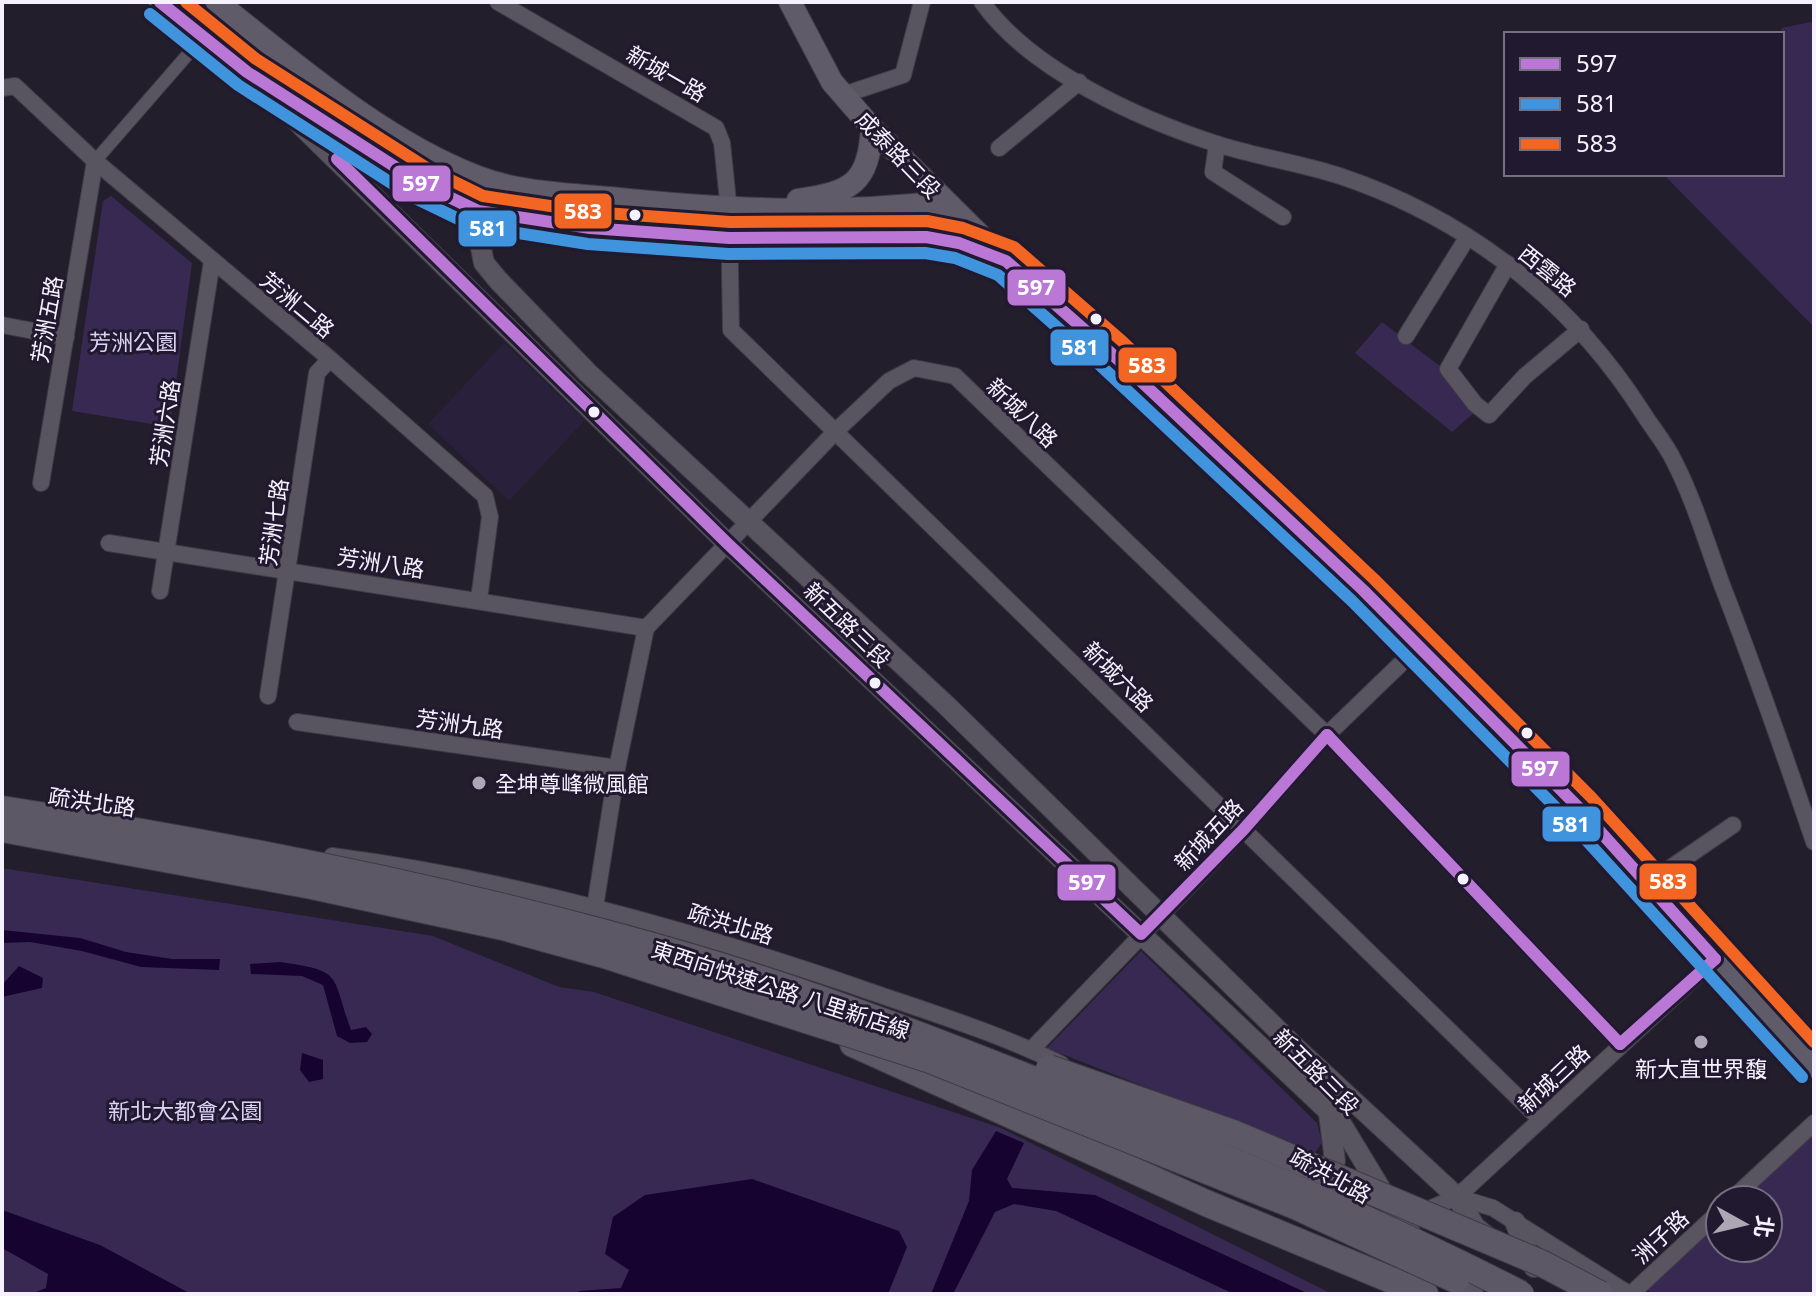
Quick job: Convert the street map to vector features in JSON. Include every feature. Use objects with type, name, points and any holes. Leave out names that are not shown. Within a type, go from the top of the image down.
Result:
[{"type":"highway","name":"東西向快速公路 八里新店線","points":[[2,811],[294,858],[502,907],[696,958],[878,1018],[1226,1157],[1416,1240],[1529,1284]]},
{"type":"highway","name":"東西向快速公路 八里新店線","points":[[2,829],[312,886],[503,927],[604,955],[930,1060],[1266,1194],[1487,1294]]},
{"type":"highway","points":[[878,1018],[969,1040],[1233,1133],[1543,1264],[1600,1294]]},
{"type":"highway","points":[[808,1021],[864,1050],[1206,1203],[1425,1294]]},
{"type":"main road","points":[[160,2],[247,72],[422,184],[478,211],[576,226],[729,238],[926,237],[959,243],[1006,261]]},
{"type":"main road","points":[[217,2],[332,91],[398,135],[479,177],[523,189],[729,211],[879,210],[946,202]]},
{"type":"main road","name":"成泰路三段","points":[[790,2],[812,48],[843,95],[872,128],[1006,261],[1244,476],[1363,590],[1417,648],[1579,808],[1814,1066]]},
{"type":"main road","points":[[729,211],[811,198],[851,185],[864,173],[870,157],[872,128]]},
{"type":"main road","points":[[804,239],[828,231],[919,220],[934,215],[946,202]]},
{"type":"street","name":"新城一路","points":[[498,2],[716,128],[722,143],[729,238]]},
{"type":"street","name":"西雲路","points":[[982,2],[992,17],[1056,71],[1151,118],[1217,144],[1339,176],[1421,208],[1508,264],[1564,309],[1614,367],[1674,460],[1769,707],[1814,842]]},
{"type":"street","points":[[843,95],[903,75],[920,6]]},
{"type":"street","points":[[95,161],[203,37]]},
{"type":"street","name":"新五路三段","points":[[247,72],[726,542],[1340,1122],[1400,1221]]},
{"type":"street","points":[[999,148],[1079,82]]},
{"type":"street","name":"芳洲二路","points":[[2,88],[15,86],[95,161],[330,359],[485,496],[490,517],[479,599]]},
{"type":"street","points":[[1217,144],[1213,172],[1283,217]]},
{"type":"street","name":"芳洲五路","points":[[41,483],[95,161]]},
{"type":"street","name":"新五路三段","points":[[479,177],[478,211],[484,263],[498,280],[588,373],[1022,777],[1294,1046],[1457,1197]]},
{"type":"street","name":"新城六路","points":[[729,238],[731,330],[837,430],[1541,1120]]},
{"type":"street","points":[[1406,336],[1467,238]]},
{"type":"street","name":"芳洲六路","points":[[160,591],[212,261]]},
{"type":"street","points":[[1508,264],[1448,369],[1475,404],[1489,415],[1525,376],[1581,329]]},
{"type":"street","points":[[2,325],[66,337]]},
{"type":"street","name":"芳洲七路","points":[[268,696],[317,373],[330,359]]},
{"type":"street","name":"新城八路","points":[[646,628],[726,542],[889,381],[914,368],[955,376],[1327,735],[1620,1044]]},
{"type":"street","name":"芳洲八路","points":[[109,543],[479,599],[646,628]]},
{"type":"street","points":[[595,907],[617,768],[646,628]]},
{"type":"street","name":"新城五路","points":[[1031,1050],[1243,830],[1327,735],[1417,648]]},
{"type":"street","name":"芳洲九路","points":[[297,722],[617,768]]},
{"type":"street","name":"疏洪北路","points":[[2,811],[344,858],[595,907],[808,970],[1031,1050],[1304,1186],[1368,1223],[1400,1221],[1457,1197]]},
{"type":"street","points":[[1647,884],[1733,825]]},
{"type":"street","name":"新城三路","points":[[1457,1197],[1715,959]]},
{"type":"street","points":[[1304,1186],[1326,1177],[1335,1161],[1329,1114]]},
{"type":"street","points":[[1748,1184],[1814,1123]]},
{"type":"street","points":[[1457,1197],[1493,1208],[1630,1294]]},
{"type":"street","points":[[1457,1197],[1475,1227],[1529,1284],[1572,1294]]},
{"type":"street","points":[[1400,1221],[1451,1282],[1473,1294]]},
{"type":"street","points":[[1515,1222],[1529,1284]]},
{"type":"street","name":"洲子路","points":[[1630,1294],[1704,1226]]},
{"type":"shaded area","points":[[504,343],[585,420],[509,501],[428,424]]},
{"type":"shaded area","points":[[2,930],[80,938],[126,952],[172,959],[220,959],[219,970],[141,967],[82,951],[30,942],[2,943]]},
{"type":"shaded area","points":[[280,962],[315,969],[332,978],[351,1030],[366,1027],[372,1034],[367,1042],[350,1043],[337,1036],[323,985],[302,976],[251,974],[250,964]]},
{"type":"shaded area","points":[[19,966],[43,978],[42,988],[2,997],[2,985]]},
{"type":"shaded area","points":[[302,1053],[323,1060],[323,1079],[309,1082],[300,1070]]},
{"type":"shaded area","points":[[996,1131],[1024,1143],[1007,1179],[1012,1188],[1095,1195],[1309,1294],[1234,1294],[1056,1211],[1014,1204],[995,1212],[953,1294],[931,1294],[969,1201],[972,1170]]},
{"type":"shaded area","points":[[752,1179],[899,1231],[907,1247],[888,1294],[578,1294],[579,1291],[621,1288],[629,1270],[605,1254],[613,1217],[645,1195]]},
{"type":"shaded area","points":[[2,1210],[100,1245],[191,1294],[31,1294],[46,1288],[48,1274],[2,1248]]},
{"type":"green space","points":[[1810,22],[1814,24],[1814,327],[1665,176],[1784,176],[1782,28]]},
{"type":"green space","name":"芳洲公園","points":[[111,196],[192,263],[170,427],[72,411],[103,201]]},
{"type":"green space","points":[[1382,322],[1445,370],[1476,411],[1452,432],[1355,353]]},
{"type":"green space","name":"新北大都會公園","points":[[2,868],[433,936],[559,987],[594,992],[1001,1128],[1332,1294],[2,1294]]},
{"type":"green space","points":[[1141,951],[1317,1123],[1322,1143],[1314,1154],[1047,1048]]},
{"type":"green space","points":[[1814,1132],[1814,1294],[1654,1294],[1647,1290],[1704,1236],[1704,1264],[1784,1264],[1784,1184],[1759,1184]]},
{"type":"transit line","name":"597","points":[[160,2],[247,72],[422,184],[478,211],[590,228],[729,238],[926,237],[959,243],[1006,261],[1112,354],[1363,590],[1579,808],[1715,959]]},
{"type":"transit line","name":"583","points":[[186,2],[256,59],[430,170],[483,196],[591,212],[730,222],[927,221],[963,228],[1014,247],[1123,342],[1374,579],[1591,797],[1814,1042]]},
{"type":"transit line","name":"581","points":[[150,14],[238,85],[413,197],[473,226],[588,244],[728,254],[925,253],[955,258],[998,275],[1101,366],[1352,601],[1567,819],[1802,1077]]},
{"type":"transit line","name":"597","points":[[337,159],[726,542],[1141,934],[1243,830],[1327,735]]},
{"type":"transit line","name":"597","points":[[1327,735],[1620,1044]]},
{"type":"transit line","name":"597","points":[[1620,1044],[1715,959]]},
{"type":"place","name":"全坤尊峰微風館","points":[[479,783]]},
{"type":"place","name":"新大直世界馥","points":[[1701,1042]]}]
